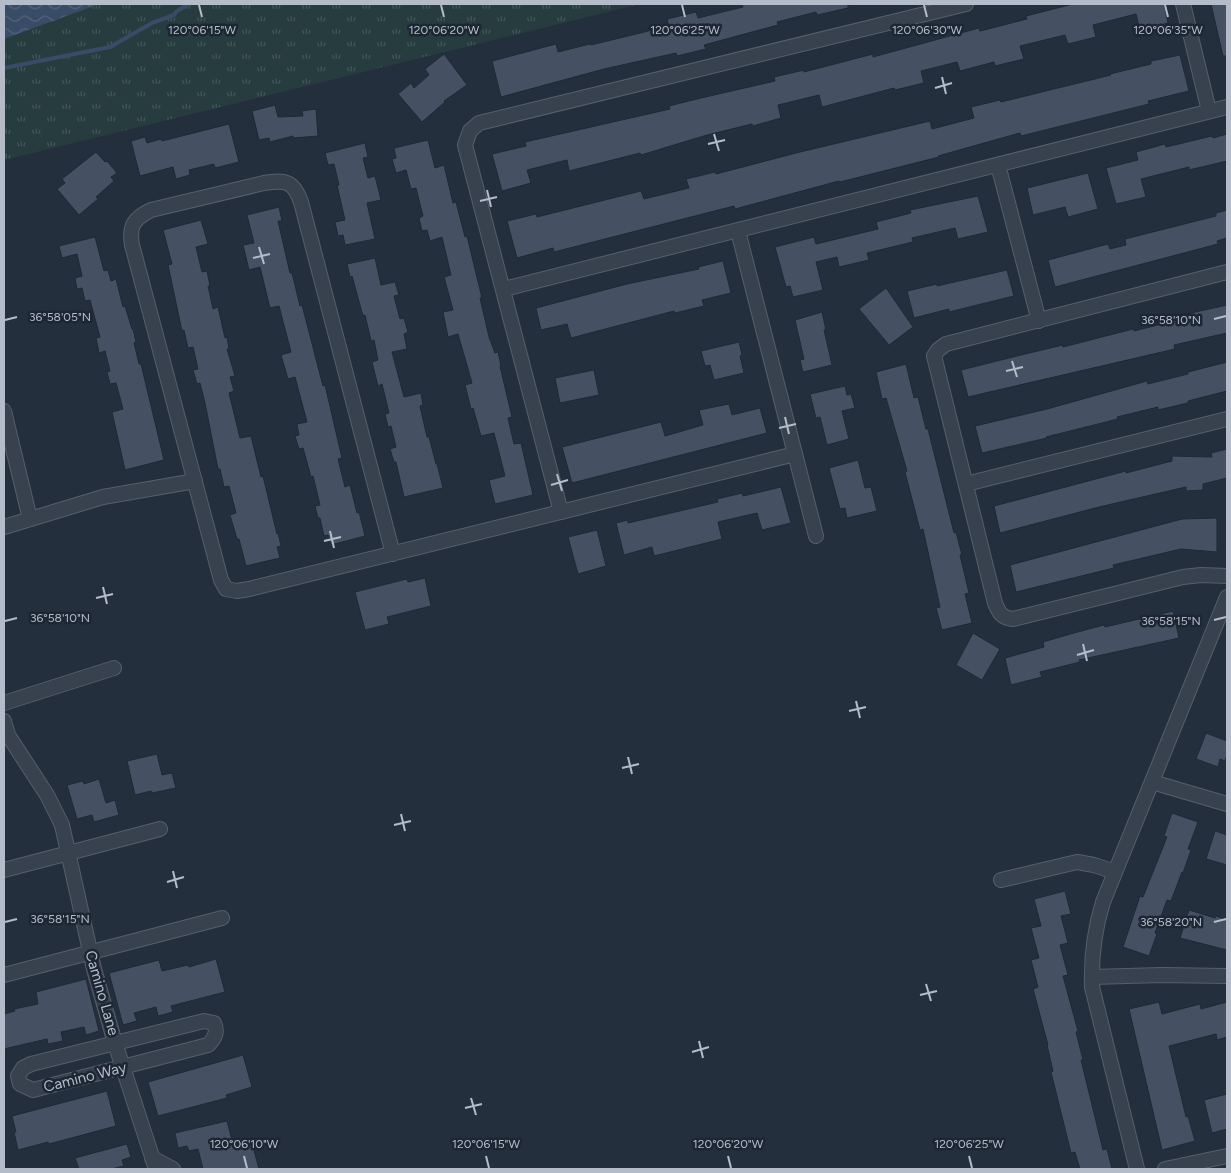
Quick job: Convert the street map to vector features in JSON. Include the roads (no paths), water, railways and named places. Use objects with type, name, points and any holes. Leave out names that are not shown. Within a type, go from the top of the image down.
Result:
[{"type":"street","points":[[561,512],[465,145],[470,131],[479,123],[966,4]]},
{"type":"street","points":[[1183,4],[1209,111]]},
{"type":"street","points":[[504,289],[1227,106]]},
{"type":"street","points":[[998,165],[1038,321]]},
{"type":"street","points":[[393,554],[297,190],[290,183],[264,183],[151,210],[140,216],[133,224],[130,234],[220,580],[226,588],[237,591],[249,589],[393,554],[795,454]]},
{"type":"street","points":[[738,231],[816,536]]},
{"type":"street","points":[[1227,272],[946,344],[934,356],[995,603],[1004,618],[1013,620],[1183,577],[1201,575],[1227,576]]},
{"type":"street","points":[[4,411],[30,519]]},
{"type":"street","points":[[966,484],[1227,419]]},
{"type":"street","points":[[4,527],[103,497],[195,480]]},
{"type":"street","points":[[1137,1169],[1097,1009],[1092,977],[1092,958],[1096,927],[1103,902],[1227,597]]},
{"type":"street","points":[[4,702],[114,668]]},
{"type":"street","name":"Camino Lane","points":[[4,721],[8,735],[46,795],[62,825],[70,854],[90,953],[123,1068],[154,1164],[173,1169]]},
{"type":"street","points":[[1152,782],[1227,804]]},
{"type":"street","points":[[4,870],[160,829]]},
{"type":"street","points":[[1001,880],[1077,862],[1115,872]]},
{"type":"street","points":[[4,975],[222,918]]},
{"type":"street","points":[[1092,977],[1227,976]]},
{"type":"street","name":"Camino Way","points":[[204,1021],[214,1023],[216,1029],[214,1038],[208,1045],[123,1068],[33,1090],[20,1084],[18,1076],[23,1068],[31,1064],[204,1021]]},
{"type":"street","points":[[1165,1169],[1227,1156]]},
{"type":"water","points":[[4,4],[99,4],[4,39]]},
{"type":"waterway","points":[[4,68],[110,47],[152,23],[174,15],[189,4]]}]
